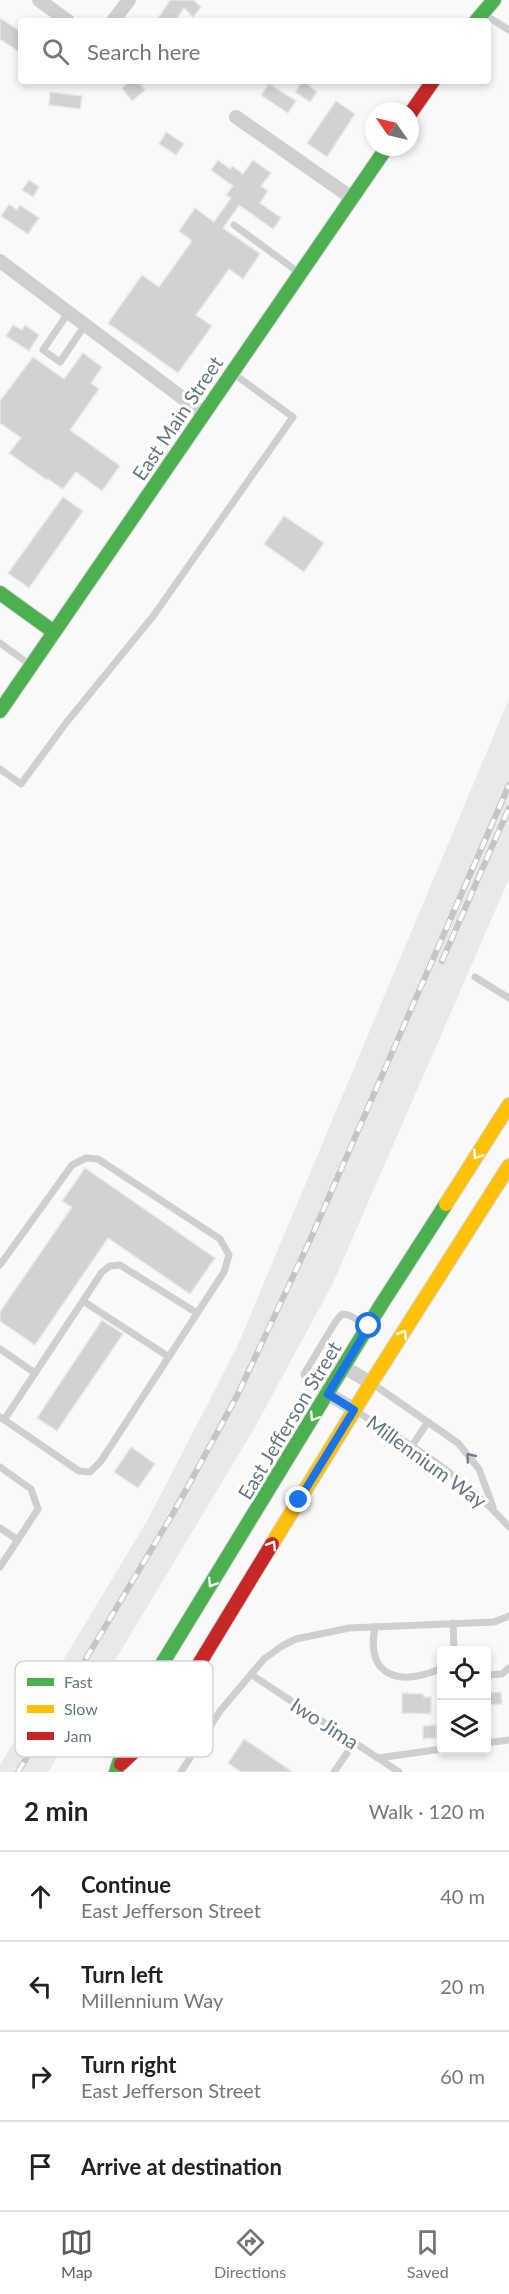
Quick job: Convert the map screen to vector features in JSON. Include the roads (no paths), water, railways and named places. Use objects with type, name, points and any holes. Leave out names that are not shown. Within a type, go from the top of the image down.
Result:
[{"type":"main road","points":[[479,17],[494,0]]},
{"type":"main road","points":[[418,102],[431,84]]},
{"type":"main road","name":"East Main Street","points":[[0,711],[381,156]]},
{"type":"main road","points":[[0,593],[54,632]]},
{"type":"main road","name":"East Jefferson Street","points":[[164,1661],[344,1366],[509,1106]]},
{"type":"main road","points":[[201,1661],[354,1410],[509,1166]]},
{"type":"main road","points":[[118,1768],[129,1757]]},
{"type":"street","points":[[39,0],[64,18]]},
{"type":"street","points":[[115,18],[129,0]]},
{"type":"street","points":[[236,117],[352,198]]},
{"type":"street","points":[[0,261],[204,414]]},
{"type":"street","name":"Millennium Way","points":[[344,1366],[371,1383]]},
{"type":"street","name":"Millennium Way","points":[[328,1394],[354,1410]]},
{"type":"street","points":[[118,1768],[133,1772]]},
{"type":"lane","points":[[491,22],[509,30]]},
{"type":"lane","points":[[234,225],[300,274]]},
{"type":"lane","points":[[69,313],[43,350],[60,362],[85,325]]},
{"type":"lane","points":[[0,769],[21,784],[66,723],[154,615],[293,417],[232,373]]},
{"type":"lane","points":[[0,643],[31,666]]},
{"type":"lane","points":[[475,977],[509,998]]},
{"type":"lane","points":[[0,1265],[72,1165],[86,1158],[98,1159],[220,1239],[230,1255],[224,1272],[101,1461],[90,1472],[79,1471],[2,1419],[36,1373],[102,1272],[110,1266],[120,1265],[197,1313]]},
{"type":"lane","points":[[83,1301],[169,1357]]},
{"type":"lane","points":[[328,1394],[307,1381],[304,1377],[306,1370],[338,1317],[347,1314],[369,1326]]},
{"type":"lane","points":[[0,1349],[36,1373]]},
{"type":"lane","name":"Millennium Way","points":[[371,1383],[458,1443],[479,1468],[494,1510]]},
{"type":"lane","name":"Millennium Way","points":[[354,1410],[462,1482],[494,1510],[509,1527]]},
{"type":"lane","points":[[411,1447],[428,1422]]},
{"type":"lane","points":[[0,1467],[31,1489],[38,1509],[0,1567]]},
{"type":"lane","points":[[0,1528],[18,1540]]},
{"type":"lane","points":[[213,1722],[271,1652],[296,1639],[332,1631],[375,1627],[494,1622],[509,1616]]},
{"type":"lane","points":[[453,1623],[454,1646]]},
{"type":"lane","points":[[375,1627],[372,1640],[375,1659],[384,1672],[399,1677],[425,1675],[437,1670]]},
{"type":"lane","points":[[491,1675],[502,1674],[509,1668]]},
{"type":"lane","name":"Iwo Jima","points":[[252,1675],[399,1772]]},
{"type":"lane","points":[[491,1742],[509,1740]]},
{"type":"lane","points":[[334,1772],[354,1743]]},
{"type":"lane","points":[[378,1758],[437,1750]]},
{"type":"lane","points":[[181,1772],[191,1757]]},
{"type":"railway","points":[[85,1661],[175,1510],[237,1396],[311,1238],[509,785]]},
{"type":"railway","points":[[442,961],[509,808]]},
{"type":"railway","points":[[18,1772],[27,1757]]}]
